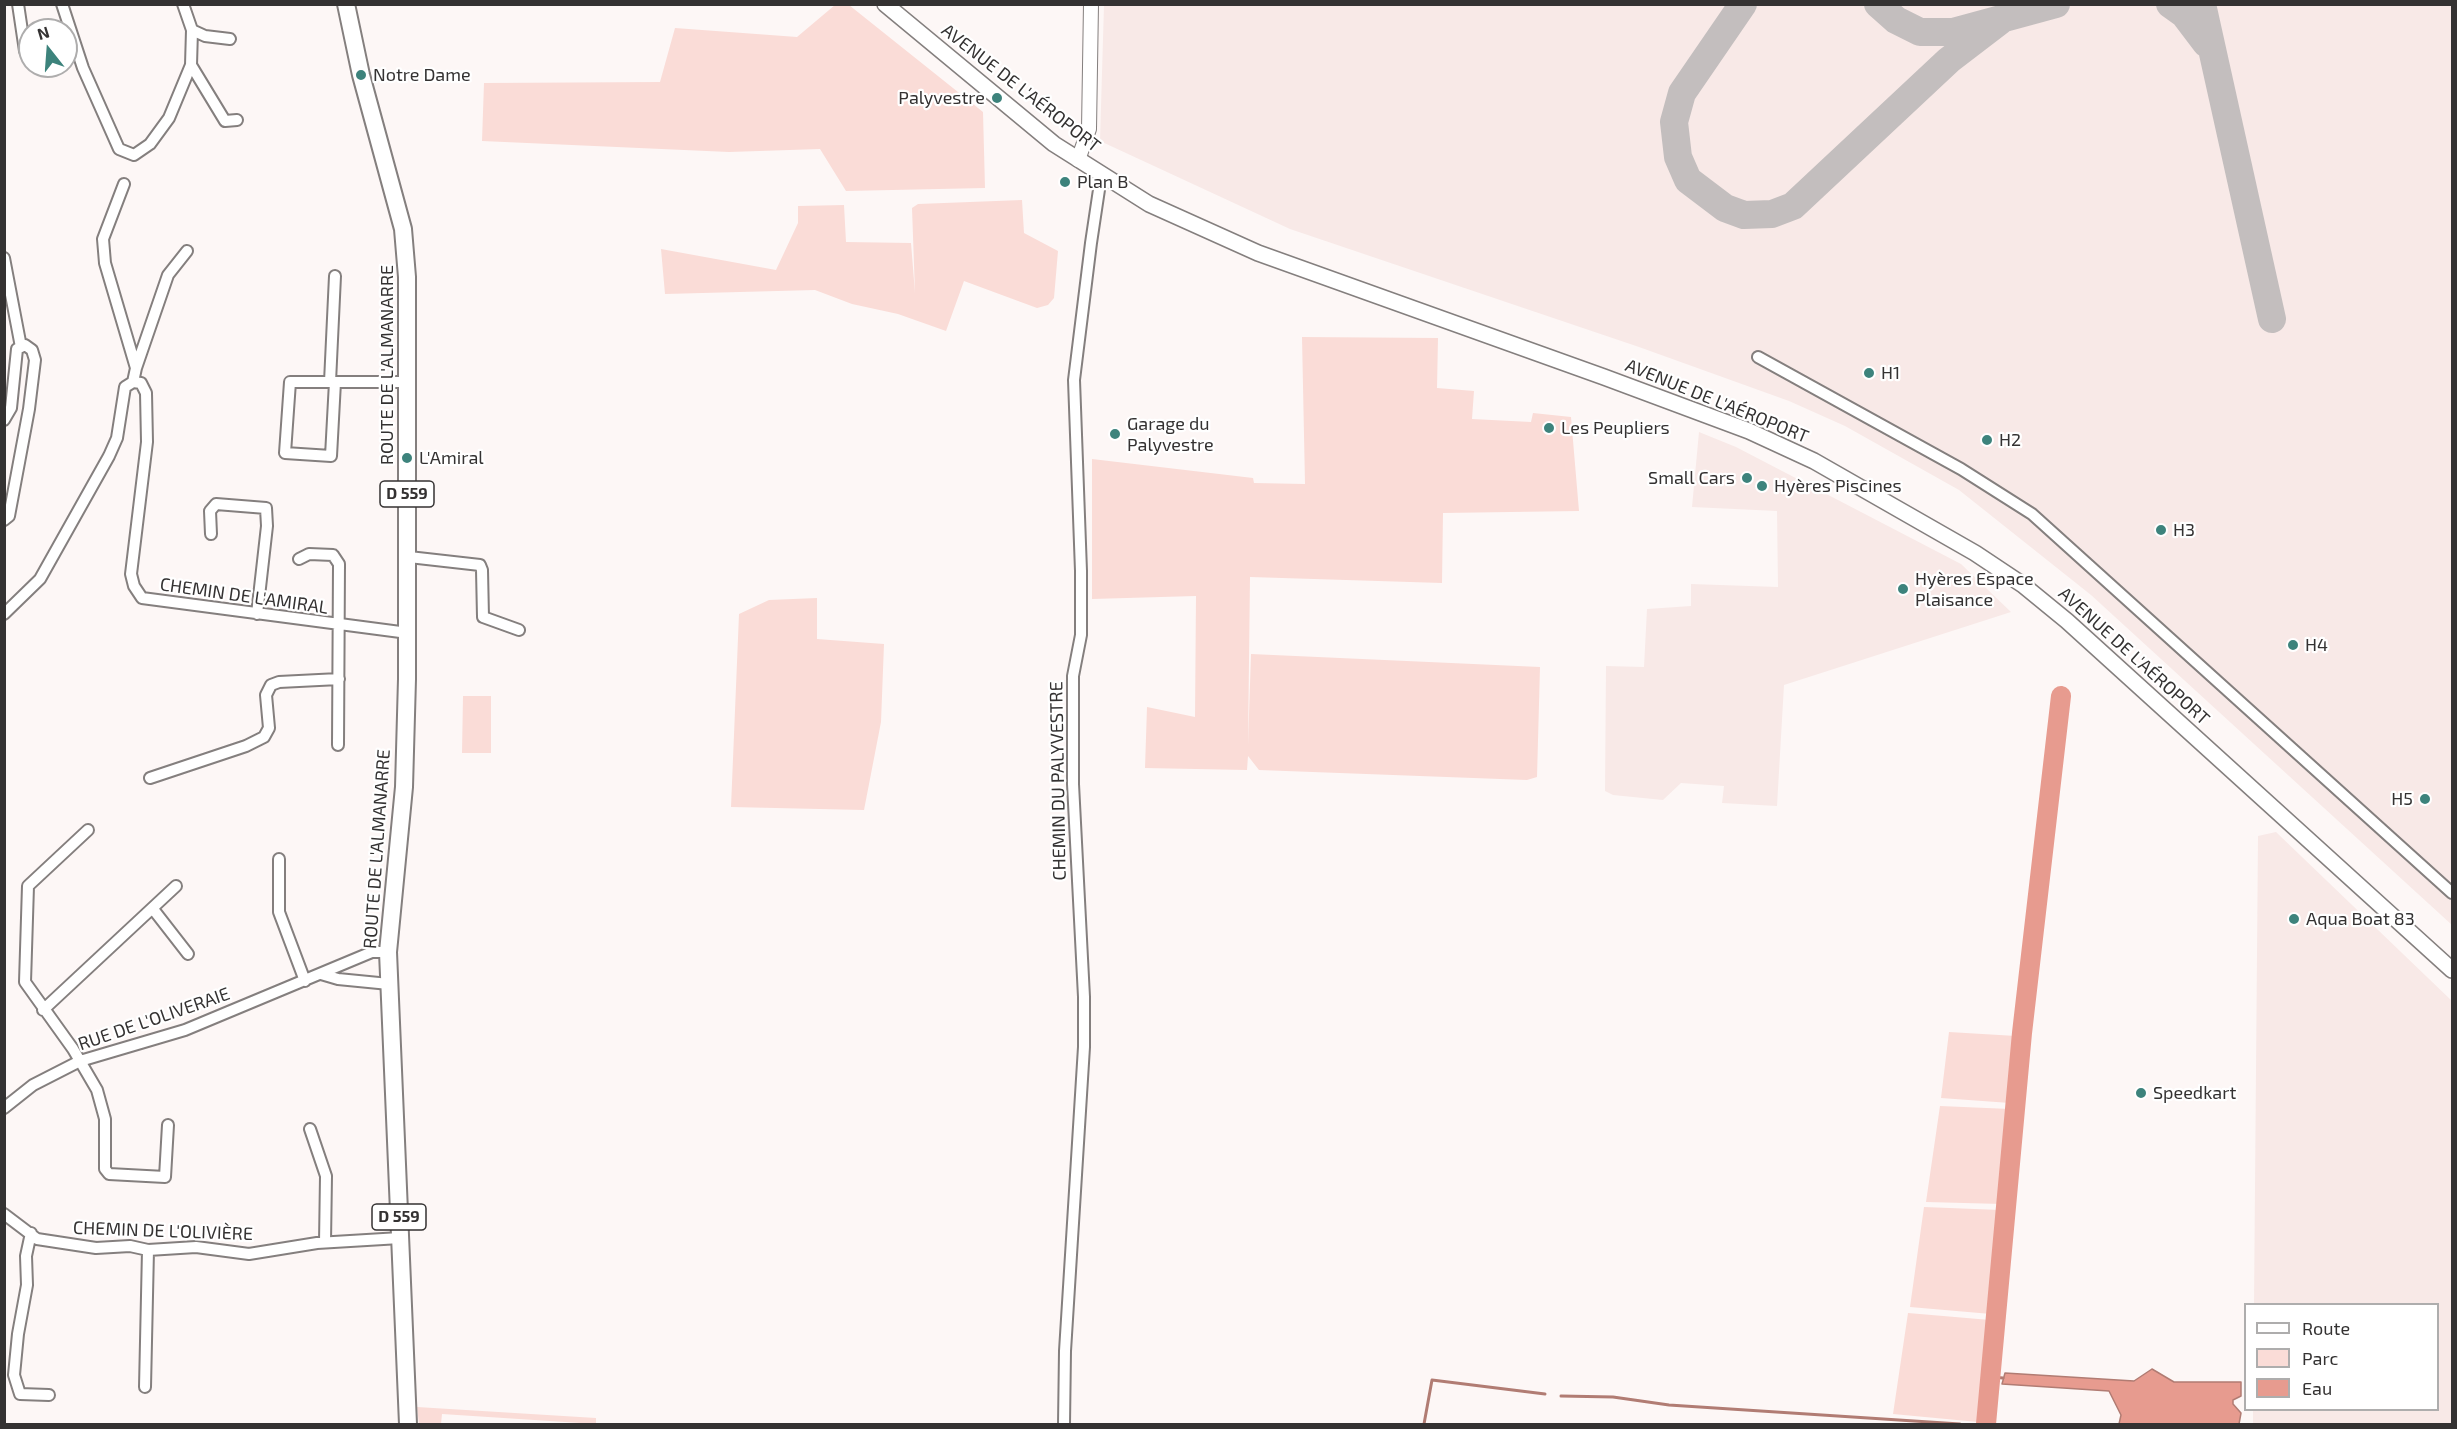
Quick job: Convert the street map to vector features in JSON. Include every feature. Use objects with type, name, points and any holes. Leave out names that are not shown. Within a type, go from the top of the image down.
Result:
[{"type":"main road","name":"ROUTE DE L'ALMANARRE","points":[[346,4],[361,75],[403,229],[407,277],[408,633],[404,787],[388,952],[389,984]]},
{"type":"main road","name":"AVENUE DE L'AÉROPORT","points":[[885,4],[1005,105],[1078,160],[1159,208],[1258,254],[1749,431],[1823,466],[1975,553],[2023,585],[2067,621],[2452,970]]},
{"type":"main road","name":"D 559","points":[[389,984],[408,1425]]},
{"type":"street","points":[[62,4],[83,68],[121,152],[134,155],[150,144],[169,118],[191,65],[192,30],[183,4]]},
{"type":"street","points":[[1078,160],[1089,129],[1091,4]]},
{"type":"street","points":[[192,30],[205,36],[230,39]]},
{"type":"street","points":[[191,65],[225,120],[237,120]]},
{"type":"street","name":"CHEMIN DU PALYVESTRE","points":[[1064,1425],[1065,1351],[1084,1037],[1073,784],[1073,676],[1080,635],[1082,571],[1074,380],[1092,235],[1100,183],[1104,177]]},
{"type":"street","points":[[124,184],[103,239],[105,262],[136,368]]},
{"type":"street","points":[[4,614],[40,579],[103,466],[117,438],[125,387],[132,382],[168,275],[187,251]]},
{"type":"street","points":[[4,258],[21,347]]},
{"type":"street","points":[[335,276],[333,382],[331,456],[285,453],[290,382],[333,382],[407,382]]},
{"type":"street","points":[[4,420],[11,408],[17,348],[25,345],[32,350],[35,360],[27,419],[9,516],[4,520]]},
{"type":"street","points":[[1758,357],[1961,469],[2032,514],[2452,893]]},
{"type":"street","name":"CHEMIN DE L'AMIRAL","points":[[132,382],[141,383],[146,393],[147,442],[131,574],[134,586],[142,598],[340,626],[408,633]]},
{"type":"street","points":[[211,534],[210,511],[216,504],[266,508],[267,526],[257,614]]},
{"type":"street","points":[[299,559],[309,554],[333,555],[339,564],[338,745]]},
{"type":"street","points":[[409,557],[480,565],[483,617],[519,630]]},
{"type":"street","points":[[150,778],[246,747],[264,737],[269,728],[266,695],[271,685],[279,682],[339,679]]},
{"type":"street","points":[[88,830],[28,886],[23,973],[31,992],[80,1061],[97,1090],[103,1107],[105,1169],[109,1174],[165,1177],[168,1125]]},
{"type":"street","points":[[279,859],[279,912],[305,981]]},
{"type":"street","points":[[43,1010],[176,886]]},
{"type":"street","points":[[153,909],[188,954]]},
{"type":"street","name":"RUE DE L'OLIVERAIE","points":[[4,1108],[33,1085],[80,1061],[185,1030],[372,952],[388,952]]},
{"type":"street","points":[[321,974],[338,979],[389,984]]},
{"type":"street","points":[[310,1129],[326,1176],[326,1242]]},
{"type":"street","name":"CHEMIN DE L'OLIVIÈRE","points":[[4,1214],[37,1239],[57,1244],[96,1248],[130,1246],[148,1250],[196,1247],[249,1254],[326,1242],[400,1238]]},
{"type":"street","points":[[31,1233],[26,1256],[27,1285],[18,1334],[14,1375],[20,1394],[49,1395]]},
{"type":"street","points":[[145,1387],[148,1250]]},
{"type":"shaded area","points":[[1104,5],[2452,5],[2452,925],[2091,595],[1959,490],[1845,426],[1789,401],[1639,347],[1290,229],[1100,141]]},
{"type":"shaded area","points":[[1699,432],[1736,447],[1961,564],[2011,612],[1784,685],[1777,806],[1722,803],[1724,786],[1681,783],[1663,800],[1613,795],[1605,791],[1606,666],[1644,667],[1647,609],[1691,606],[1691,584],[1778,587],[1777,511],[1692,507]]},
{"type":"shaded area","points":[[2276,832],[2452,1001],[2452,1423],[2253,1424],[2253,1411],[2439,1411],[2439,1303],[2254,1303],[2258,836]]},
{"type":"green space","points":[[835,5],[849,5],[983,112],[985,188],[846,191],[820,149],[729,152],[482,141],[484,83],[660,82],[675,28],[797,37]]},
{"type":"green space","points":[[1022,200],[1024,233],[1058,251],[1054,298],[1048,305],[1037,308],[964,281],[946,331],[898,314],[852,304],[815,290],[665,294],[661,249],[776,270],[798,223],[798,206],[844,205],[846,242],[911,243],[915,293],[912,208],[918,204]]},
{"type":"green space","points":[[1302,337],[1438,338],[1437,388],[1474,391],[1472,419],[1531,422],[1533,413],[1571,417],[1579,511],[1443,513],[1442,583],[1250,577],[1248,745],[1251,654],[1540,667],[1537,777],[1527,780],[1259,770],[1248,756],[1247,770],[1145,768],[1147,707],[1195,717],[1196,596],[1092,599],[1092,459],[1253,478],[1254,483],[1305,484]]},
{"type":"green space","points":[[817,598],[817,639],[884,644],[881,722],[864,810],[731,807],[739,614],[769,600]]},
{"type":"green space","points":[[463,696],[491,696],[491,753],[462,753]]},
{"type":"green space","points":[[1949,1032],[2016,1036],[2010,1103],[1941,1098]]},
{"type":"green space","points":[[1940,1106],[2010,1109],[2002,1204],[1926,1202]]},
{"type":"green space","points":[[1924,1207],[2000,1210],[1991,1314],[1910,1307]]},
{"type":"green space","points":[[1908,1313],[1990,1320],[1978,1422],[1893,1414]]},
{"type":"green space","points":[[417,1407],[596,1418],[596,1424],[442,1414],[441,1424],[419,1424]]},
{"type":"water","points":[[2152,1369],[2174,1382],[2241,1382],[2241,1396],[2233,1400],[2233,1404],[2241,1413],[2239,1424],[2119,1424],[2121,1415],[2109,1391],[2002,1384],[2005,1373],[2134,1381]]},
{"type":"waterway","points":[[1986,1424],[2022,1033],[2061,696]]},
{"type":"waterway","points":[[1992,1377],[2003,1378]]},
{"type":"waterway","points":[[1424,1424],[1432,1380],[1545,1394]]},
{"type":"waterway","points":[[1561,1396],[1613,1397],[1669,1405],[1960,1424]]},
{"type":"taxiway","points":[[1743,4],[1682,93],[1674,122],[1678,157],[1688,180],[1725,208],[1744,215],[1772,214],[1793,206],[1949,60],[2000,21]]},
{"type":"taxiway","points":[[1878,4],[1896,20],[1920,32],[1953,32],[2056,4]]},
{"type":"taxiway","points":[[2170,4],[2184,14],[2206,43]]},
{"type":"taxiway","points":[[2202,4],[2272,319]]},
{"type":"place","name":"Notre Dame","points":[[361,75]]},
{"type":"place","name":"Palyvestre","points":[[997,98]]},
{"type":"place","name":"Plan B","points":[[1065,182]]},
{"type":"place","name":"H1","points":[[1869,373]]},
{"type":"place","name":"Les Peupliers","points":[[1549,428]]},
{"type":"place","name":"Garage du Palyvestre","points":[[1115,434]]},
{"type":"place","name":"H2","points":[[1987,440]]},
{"type":"place","name":"L'Amiral","points":[[407,458]]},
{"type":"place","name":"Small Cars","points":[[1747,478]]},
{"type":"place","name":"Hyères Piscines","points":[[1762,486]]},
{"type":"place","name":"H3","points":[[2161,530]]},
{"type":"place","name":"Hyères Espace Plaisance","points":[[1903,589]]},
{"type":"place","name":"H4","points":[[2293,645]]},
{"type":"place","name":"H5","points":[[2425,799]]},
{"type":"place","name":"Aqua Boat 83","points":[[2294,919]]},
{"type":"place","name":"Speedkart","points":[[2141,1093]]}]
